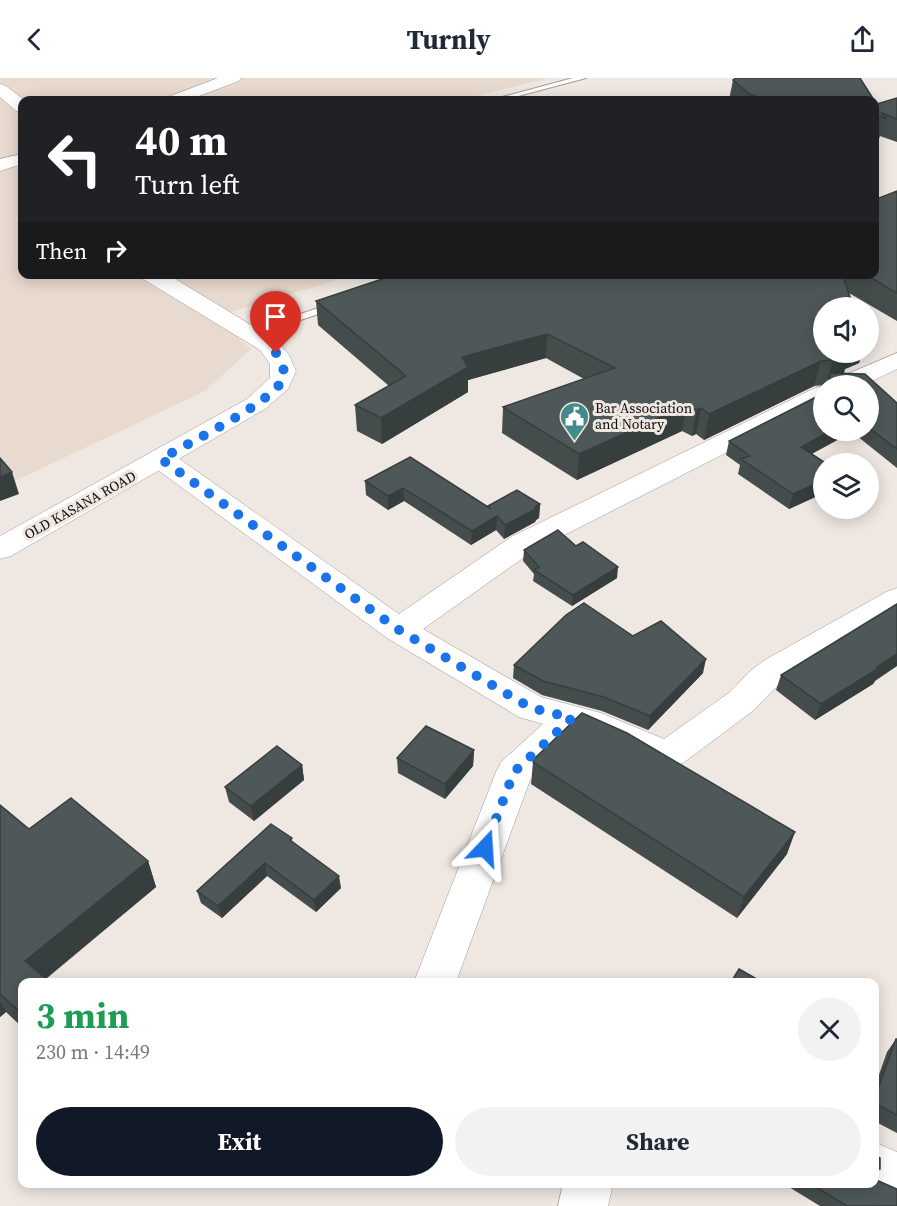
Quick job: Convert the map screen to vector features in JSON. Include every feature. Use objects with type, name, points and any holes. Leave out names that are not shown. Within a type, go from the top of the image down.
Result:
[{"type":"street","points":[[185,96],[233,78]]},
{"type":"street","points":[[0,89],[18,111]]},
{"type":"street","points":[[0,165],[18,160]]},
{"type":"street","name":"OLD KASANA ROAD","points":[[0,549],[256,404],[284,378],[284,371],[276,353],[252,333],[160,279]]},
{"type":"street","points":[[864,375],[897,360]]},
{"type":"street","points":[[399,630],[522,544],[813,398]]},
{"type":"street","points":[[161,459],[399,630],[531,708],[588,722],[656,753],[670,753],[742,701],[761,681],[777,669],[897,599]]},
{"type":"street","points":[[437,978],[514,772],[572,718]]},
{"type":"street","points":[[879,1169],[897,1179]]},
{"type":"street","points":[[583,1206],[587,1188]]},
{"type":"lane","points":[[550,78],[565,82]]},
{"type":"lane","points":[[511,96],[582,78]]},
{"type":"lane","points":[[252,333],[350,300]]},
{"type":"shaded area","points":[[0,78],[549,78],[477,96],[18,96],[18,279],[340,279],[214,317],[251,349],[205,391],[0,488]]},
{"type":"building","points":[[736,78],[860,78],[871,96],[755,96],[749,94],[733,80]]},
{"type":"building","points":[[897,98],[897,119],[882,113],[885,118],[879,116],[879,103]]},
{"type":"building","points":[[897,191],[897,293],[873,279],[879,279],[879,198]]},
{"type":"building","points":[[382,279],[844,279],[850,297],[813,297],[813,363],[817,363],[709,414],[701,408],[697,410],[687,405],[579,454],[503,407],[615,368],[547,334],[462,357],[468,367],[381,418],[355,405],[406,376],[316,301]]},
{"type":"building","points":[[830,373],[866,375],[830,375]]},
{"type":"building","points":[[879,387],[897,403],[897,449],[879,435]]},
{"type":"building","points":[[813,399],[813,440],[801,447],[813,455],[813,485],[793,494],[741,459],[750,456],[729,441]]},
{"type":"building","points":[[410,457],[491,509],[488,506],[517,490],[540,504],[535,507],[536,509],[505,525],[497,516],[472,531],[403,488],[388,496],[365,481]]},
{"type":"building","points":[[0,458],[12,472],[0,477]]},
{"type":"building","points":[[558,530],[576,546],[583,542],[618,567],[573,595],[534,570],[539,567],[524,550]]},
{"type":"building","points":[[584,603],[633,636],[661,621],[706,659],[650,716],[604,697],[543,681],[514,665],[566,615]]},
{"type":"building","points":[[897,604],[897,654],[877,667],[879,668],[821,704],[781,675]]},
{"type":"building","points":[[582,713],[627,733],[795,832],[744,897],[533,762]]},
{"type":"building","points":[[426,726],[474,750],[445,784],[397,758]]},
{"type":"building","points":[[277,746],[302,765],[251,806],[225,787]]},
{"type":"building","points":[[71,798],[148,861],[25,961],[45,978],[18,978],[18,1010],[0,994],[0,805],[29,829]]},
{"type":"building","points":[[271,824],[339,876],[314,900],[265,863],[218,906],[197,891]]},
{"type":"building","points":[[739,969],[755,978],[733,978]]},
{"type":"building","points":[[897,1039],[897,1115],[879,1106],[879,1085]]},
{"type":"building","points":[[879,1181],[897,1189],[897,1206],[847,1206],[818,1188],[879,1188]]},
{"type":"place","name":"Bar Association and Notary","points":[[574,442]]},
{"type":"route","points":[[276,353],[284,371],[284,378],[279,385],[256,404],[161,459],[399,630],[531,708],[572,718],[521,763],[514,772],[485,848]]}]
